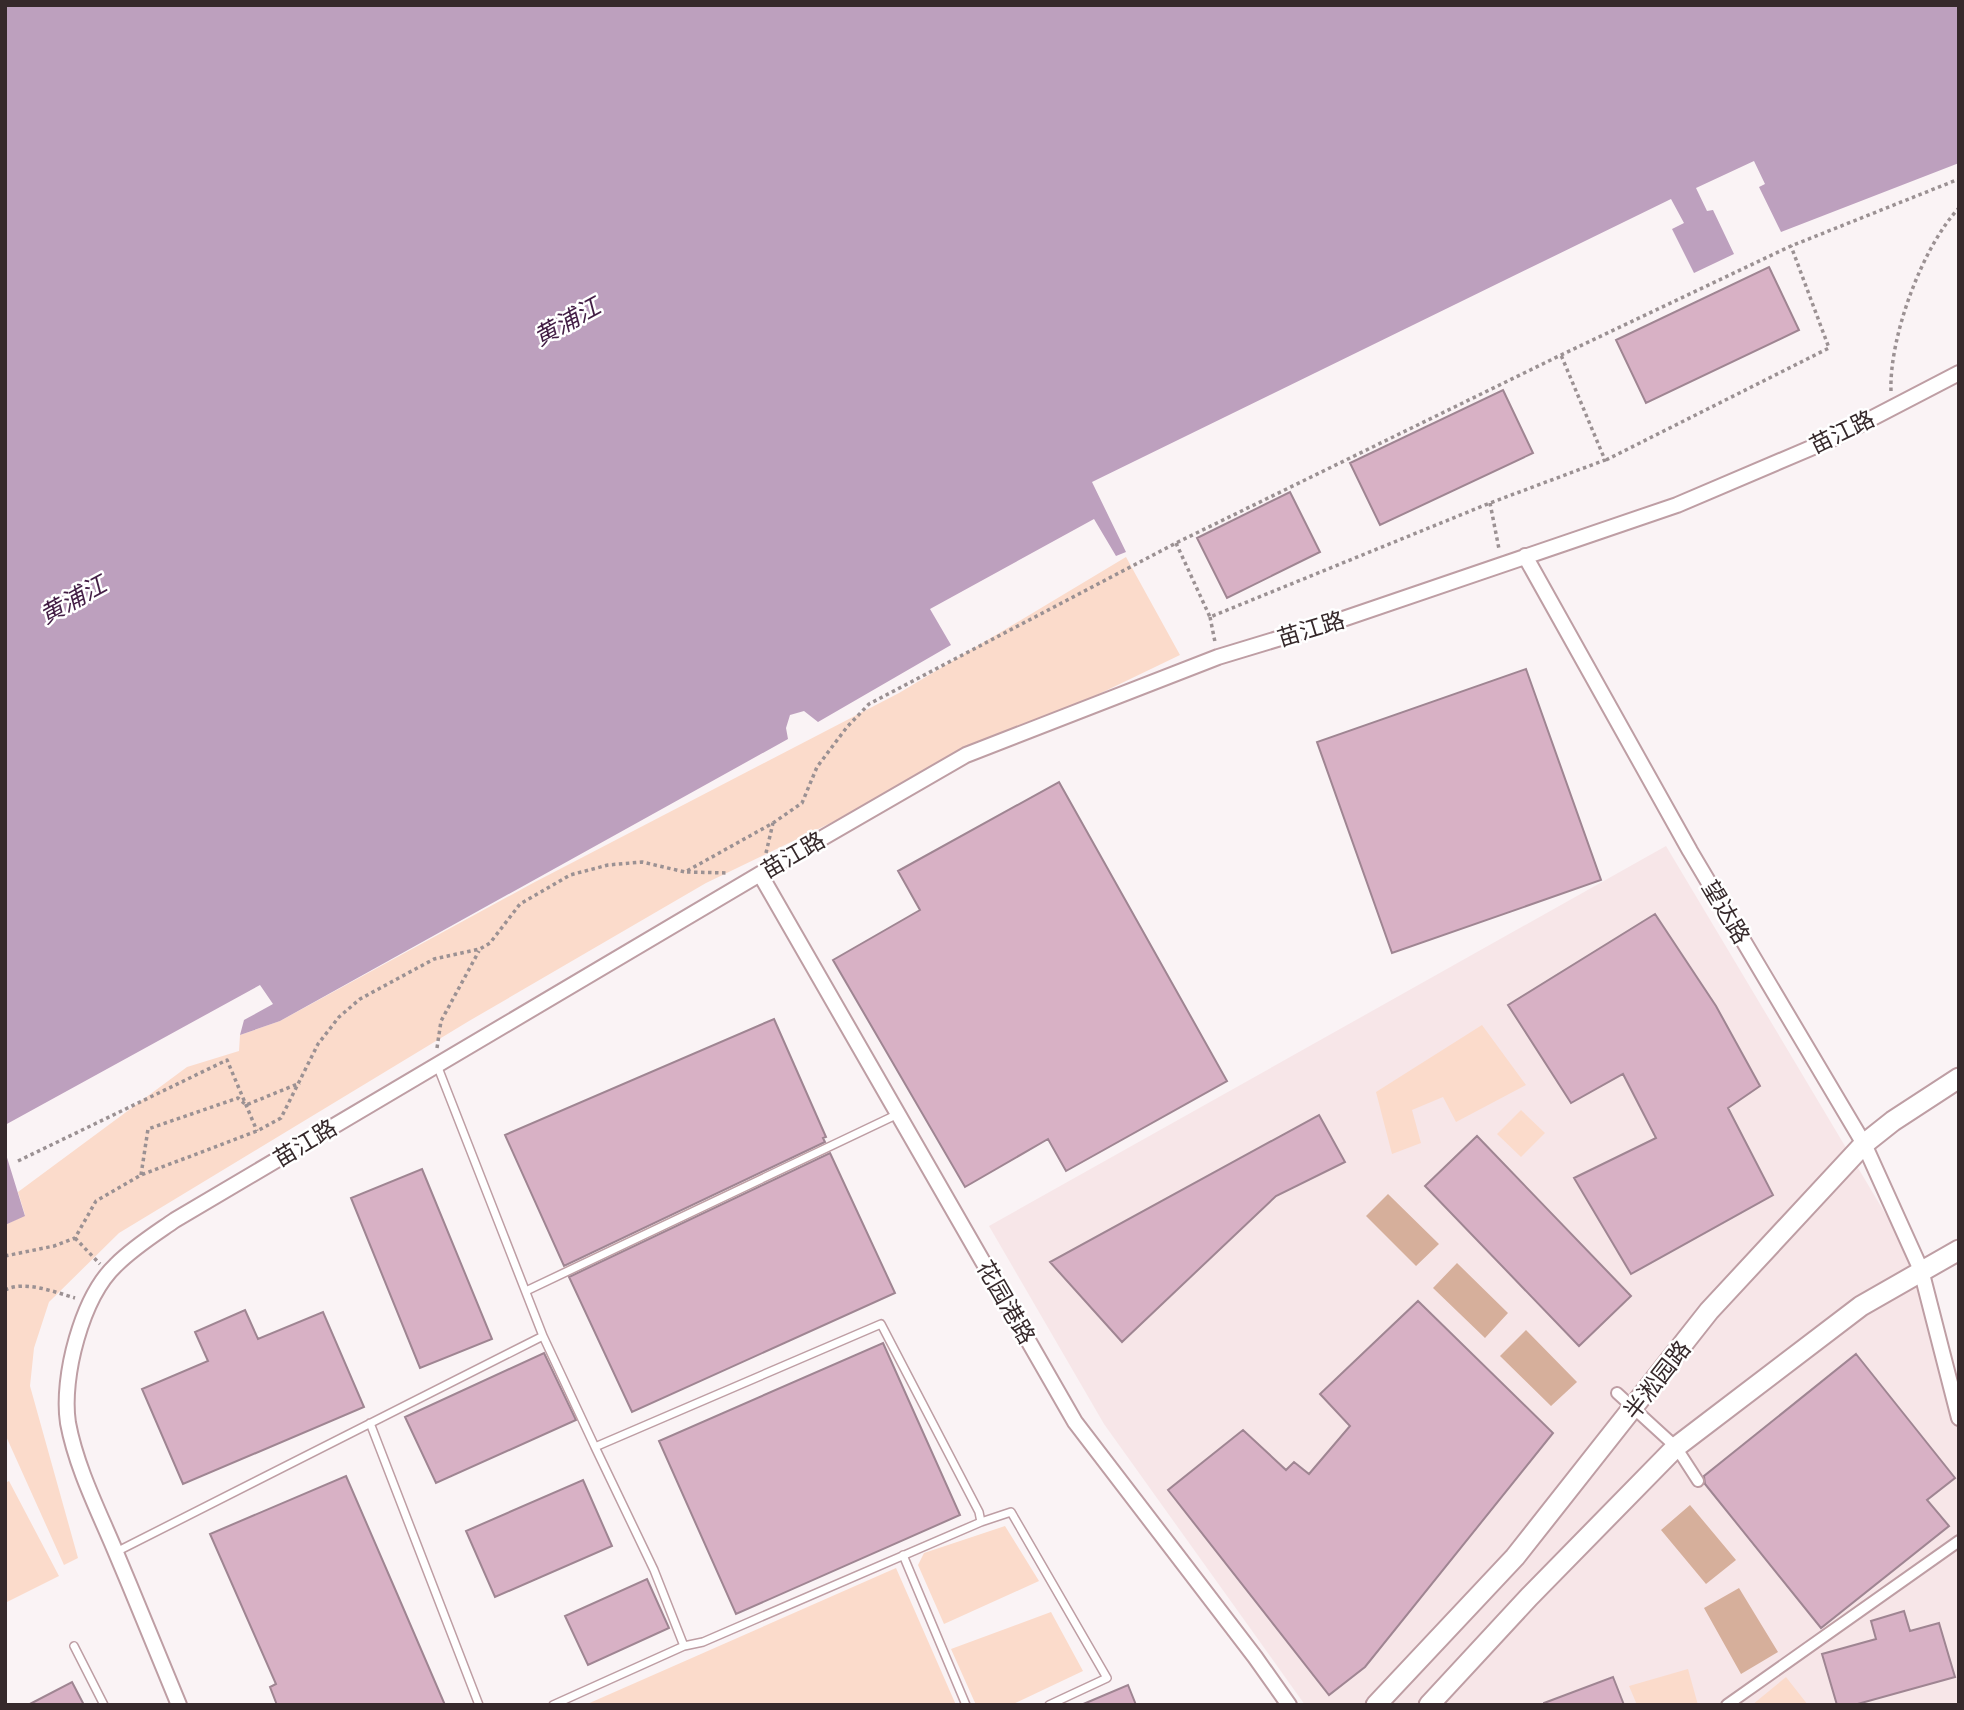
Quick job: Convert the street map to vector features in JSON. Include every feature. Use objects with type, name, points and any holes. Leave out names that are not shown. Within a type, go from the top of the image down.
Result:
[{"type":"main road","name":"半淞园路","points":[[1376,1705],[1515,1556],[1709,1311],[1864,1144],[1959,1077]]},
{"type":"main road","points":[[1429,1705],[1529,1597],[1676,1447],[1861,1306],[1959,1250]]},
{"type":"street","name":"苗江路","points":[[179,1705],[83,1474],[68,1422],[69,1369],[90,1303],[109,1273],[141,1244],[175,1220],[966,755],[1219,657],[1339,620],[1677,505],[1832,439],[1959,373]]},
{"type":"street","name":"望达路","points":[[1525,556],[1690,851],[1864,1144],[1921,1270],[1959,1418]]},
{"type":"street","name":"花园港路","points":[[760,874],[1075,1422],[1289,1705]]},
{"type":"street","points":[[1617,1394],[1676,1447],[1698,1481]]},
{"type":"street","points":[[1727,1705],[1959,1541]]},
{"type":"lane","points":[[437,1065],[543,1336],[654,1570],[684,1646]]},
{"type":"lane","points":[[526,1291],[898,1114]]},
{"type":"lane","points":[[595,1447],[881,1324],[979,1512],[981,1522]]},
{"type":"lane","points":[[115,1552],[543,1336]]},
{"type":"lane","points":[[370,1423],[479,1705]]},
{"type":"lane","points":[[553,1705],[684,1646],[703,1642],[981,1522],[1012,1512],[1107,1678],[1049,1705]]},
{"type":"lane","points":[[903,1555],[966,1705]]},
{"type":"lane","points":[[75,1646],[104,1705]]},
{"type":"lane","points":[[574,1696],[577,1705]]},
{"type":"path","points":[[685,872],[773,823],[802,803],[817,766],[869,704],[1176,543],[1561,355],[1791,246],[1959,179]]},
{"type":"path","points":[[1891,407],[1890,376],[1913,286],[1940,233],[1959,208]]},
{"type":"path","points":[[1210,617],[1490,503],[1605,460],[1829,348],[1791,246]]},
{"type":"path","points":[[1561,355],[1605,460]]},
{"type":"path","points":[[1490,503],[1502,564]]},
{"type":"path","points":[[1176,543],[1210,617],[1219,657]]},
{"type":"path","points":[[5,1256],[54,1246],[75,1238],[96,1201],[141,1175],[257,1131],[281,1118],[318,1044],[329,1028],[360,999],[433,959],[480,949],[490,943],[520,905],[570,875],[608,865],[642,862],[685,872],[760,874],[773,823]]},
{"type":"path","points":[[437,1065],[441,1021],[480,949]]},
{"type":"path","points":[[18,1161],[227,1060],[257,1131]]},
{"type":"path","points":[[246,1105],[300,1083]]},
{"type":"path","points":[[141,1175],[148,1129],[238,1098],[246,1105]]},
{"type":"path","points":[[75,1238],[109,1273]]},
{"type":"path","points":[[5,1290],[12,1286],[48,1290],[90,1303]]},
{"type":"shaded area","points":[[1126,557],[1180,655],[706,883],[469,1021],[119,1233],[49,1302],[34,1348],[30,1386],[78,1558],[64,1565],[5,1434],[5,1225],[25,1215],[18,1192],[187,1067],[239,1051],[240,1035],[280,1021],[533,883],[899,693]]},
{"type":"shaded area","points":[[1666,846],[1904,1245],[1938,1315],[1959,1430],[1959,1705],[1305,1705],[1104,1424],[989,1226]]},
{"type":"shaded area","points":[[1482,1025],[1526,1085],[1456,1122],[1443,1097],[1412,1110],[1421,1143],[1392,1154],[1376,1092]]},
{"type":"shaded area","points":[[1521,1110],[1545,1133],[1521,1157],[1497,1134]]},
{"type":"shaded area","points":[[1388,1194],[1439,1244],[1416,1266],[1366,1216]]},
{"type":"shaded area","points":[[1457,1263],[1508,1313],[1485,1338],[1433,1288]]},
{"type":"shaded area","points":[[1526,1330],[1577,1382],[1551,1406],[1500,1356]]},
{"type":"shaded area","points":[[9,1481],[59,1576],[5,1603],[5,1483]]},
{"type":"shaded area","points":[[1690,1505],[1736,1560],[1706,1584],[1661,1530]]},
{"type":"shaded area","points":[[1005,1526],[1039,1581],[944,1624],[918,1565],[924,1553]]},
{"type":"shaded area","points":[[896,1568],[956,1705],[585,1705]]},
{"type":"shaded area","points":[[1739,1588],[1778,1652],[1741,1674],[1704,1608]]},
{"type":"shaded area","points":[[1051,1612],[1083,1671],[1011,1705],[976,1705],[951,1649]]},
{"type":"shaded area","points":[[1688,1669],[1698,1705],[1637,1705],[1629,1686]]},
{"type":"shaded area","points":[[1786,1677],[1808,1705],[1752,1705]]},
{"type":"water","name":"黄浦江","points":[[5,5],[1959,5],[1959,163],[1781,232],[1759,187],[1765,184],[1754,161],[1696,188],[1707,211],[1713,210],[1734,254],[1694,273],[1672,229],[1684,223],[1671,199],[1092,482],[1126,552],[1116,556],[1094,519],[930,609],[951,645],[818,722],[804,711],[790,715],[786,728],[788,739],[280,1021],[240,1035],[244,1020],[273,1004],[260,985],[5,1125]]},
{"type":"water","points":[[5,1151],[25,1216],[5,1225]]},
{"type":"building","points":[[1769,267],[1799,330],[1646,403],[1616,340]]},
{"type":"building","points":[[1503,390],[1533,453],[1380,525],[1350,463]]},
{"type":"building","points":[[1290,492],[1320,552],[1227,598],[1197,538]]},
{"type":"building","points":[[1526,669],[1601,880],[1392,953],[1317,742]]},
{"type":"building","points":[[1059,782],[1227,1081],[1066,1171],[1048,1139],[965,1187],[833,960],[920,910],[898,871]]},
{"type":"building","points":[[1655,914],[1716,1006],[1760,1086],[1728,1108],[1773,1195],[1631,1274],[1574,1178],[1656,1138],[1623,1074],[1571,1103],[1508,1005]]},
{"type":"building","points":[[774,1019],[826,1137],[823,1138],[825,1142],[564,1266],[505,1135]]},
{"type":"building","points":[[1319,1115],[1345,1162],[1276,1196],[1122,1342],[1050,1262]]},
{"type":"building","points":[[1477,1136],[1631,1296],[1579,1346],[1425,1186]]},
{"type":"building","points":[[830,1153],[895,1293],[632,1412],[569,1277]]},
{"type":"building","points":[[422,1169],[492,1339],[420,1368],[351,1198]]},
{"type":"building","points":[[1418,1301],[1553,1433],[1365,1667],[1329,1695],[1168,1490],[1243,1430],[1286,1470],[1294,1462],[1309,1474],[1350,1426],[1320,1394]]},
{"type":"building","points":[[245,1310],[258,1339],[323,1312],[364,1407],[183,1484],[142,1389],[208,1361],[195,1332]]},
{"type":"building","points":[[883,1343],[960,1515],[736,1614],[659,1441]]},
{"type":"building","points":[[544,1353],[576,1420],[436,1483],[405,1417]]},
{"type":"building","points":[[1856,1354],[1955,1478],[1927,1500],[1949,1526],[1821,1628],[1705,1484],[1704,1476]]},
{"type":"building","points":[[346,1476],[445,1705],[277,1705],[270,1687],[276,1684],[210,1534]]},
{"type":"building","points":[[583,1480],[612,1546],[495,1597],[466,1531]]},
{"type":"building","points":[[647,1579],[669,1628],[588,1665],[565,1616]]},
{"type":"building","points":[[1904,1611],[1910,1631],[1939,1623],[1955,1677],[1854,1705],[1837,1705],[1822,1654],[1876,1639],[1871,1621]]},
{"type":"building","points":[[1613,1677],[1624,1705],[1544,1705],[1544,1703]]},
{"type":"building","points":[[72,1682],[84,1705],[28,1705]]},
{"type":"building","points":[[1128,1685],[1136,1705],[1081,1705]]}]
